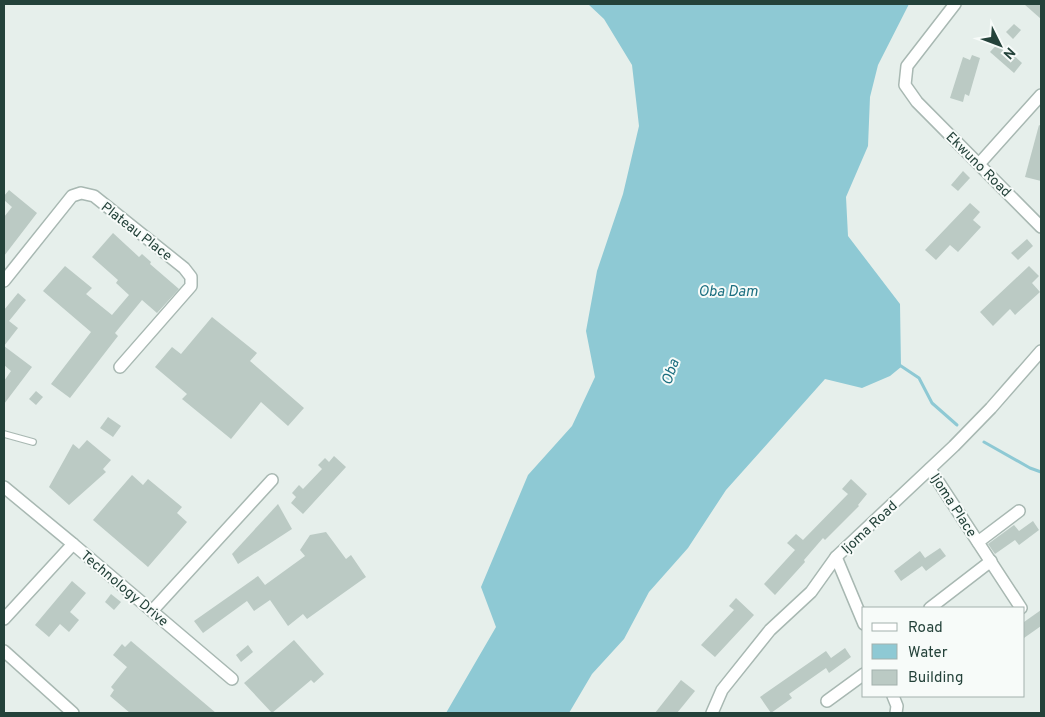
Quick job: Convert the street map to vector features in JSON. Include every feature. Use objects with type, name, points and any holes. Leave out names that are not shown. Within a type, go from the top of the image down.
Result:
[{"type":"street","name":"Ekwuno Road","points":[[955,4],[907,66],[905,85],[917,102],[1041,227]]},
{"type":"street","points":[[979,164],[1041,96]]},
{"type":"street","name":"Plateau Place","points":[[6,274],[72,196],[81,194],[94,196],[184,268],[191,277],[191,286],[120,367]]},
{"type":"street","name":"Ijoma Road","points":[[712,713],[722,690],[770,630],[811,592],[836,557],[930,469],[991,408],[1041,352]]},
{"type":"street","name":"Ijoma Place","points":[[930,469],[1020,607]]},
{"type":"street","points":[[152,611],[272,480]]},
{"type":"street","points":[[4,487],[73,544]]},
{"type":"street","name":"Ijoma Place","points":[[978,542],[1019,511]]},
{"type":"street","name":"Technology Drive","points":[[4,619],[73,544],[232,679]]},
{"type":"street","points":[[836,557],[862,619]]},
{"type":"street","points":[[931,607],[991,561]]},
{"type":"street","points":[[4,651],[73,713]]},
{"type":"street","points":[[827,701],[862,675]]},
{"type":"street","points":[[894,697],[897,706],[896,713]]},
{"type":"lane","points":[[4,434],[33,442]]},
{"type":"water","name":"Oba Dam","points":[[588,4],[909,4],[878,65],[870,97],[868,146],[846,197],[848,236],[900,304],[901,367],[890,376],[862,388],[825,379],[726,490],[688,548],[649,592],[624,639],[592,674],[569,713],[446,713],[496,627],[481,587],[528,475],[572,426],[595,377],[586,331],[597,271],[623,194],[639,126],[632,65],[604,19]]},
{"type":"building","points":[[1024,4],[1041,4],[1041,19]]},
{"type":"building","points":[[1014,24],[1021,30],[1013,39],[1006,32]]},
{"type":"building","points":[[999,42],[1022,63],[1014,73],[990,52]]},
{"type":"building","points":[[972,55],[980,58],[969,96],[965,94],[963,102],[950,98],[963,57],[970,60]]},
{"type":"building","points":[[1039,125],[1041,126],[1041,181],[1025,177]]},
{"type":"building","points":[[963,171],[970,178],[958,191],[951,185]]},
{"type":"building","points":[[9,190],[37,213],[4,256],[4,217],[12,207],[4,200],[4,196]]},
{"type":"building","points":[[970,203],[980,212],[973,220],[981,227],[958,252],[950,245],[936,260],[925,250]]},
{"type":"building","points":[[113,233],[139,257],[142,254],[151,262],[150,264],[179,289],[157,313],[142,300],[115,333],[118,336],[70,398],[51,384],[91,332],[43,291],[65,266],[92,288],[86,294],[112,315],[129,295],[116,283],[118,280],[92,257]]},
{"type":"building","points":[[1027,239],[1033,246],[1018,260],[1011,253]]},
{"type":"building","points":[[1029,266],[1039,276],[1032,283],[1040,292],[1015,315],[1010,309],[993,326],[980,312]]},
{"type":"building","points":[[18,293],[26,300],[9,321],[18,328],[4,346],[4,310]]},
{"type":"building","points":[[212,317],[257,353],[250,361],[304,408],[288,426],[261,402],[231,439],[182,399],[187,394],[155,367],[172,347],[181,354]]},
{"type":"building","points":[[4,346],[32,367],[4,404],[4,381],[11,371],[4,365]]},
{"type":"building","points":[[36,391],[43,397],[36,405],[29,399]]},
{"type":"building","points":[[108,417],[121,426],[113,437],[100,428]]},
{"type":"building","points":[[87,440],[111,460],[103,469],[106,472],[69,505],[49,487],[73,444],[79,449]]},
{"type":"building","points":[[334,456],[346,467],[303,514],[291,503],[296,497],[292,493],[299,485],[303,489],[322,469],[318,465],[325,458],[329,462]]},
{"type":"building","points":[[132,475],[143,485],[148,479],[182,507],[177,513],[187,522],[148,567],[93,520]]},
{"type":"building","points":[[851,479],[867,494],[859,506],[825,540],[823,538],[804,560],[805,562],[775,595],[764,584],[795,550],[787,543],[796,534],[803,540],[848,494],[842,489]]},
{"type":"building","points":[[278,504],[292,529],[238,564],[232,554]]},
{"type":"building","points":[[1033,521],[1039,530],[1019,545],[1015,540],[995,554],[988,544],[1014,525],[1019,531]]},
{"type":"building","points":[[326,532],[346,559],[351,555],[366,577],[307,619],[303,614],[288,626],[270,600],[254,611],[247,601],[203,633],[194,621],[258,576],[265,585],[305,556],[300,550],[310,535]]},
{"type":"building","points":[[940,548],[946,556],[926,571],[922,566],[901,581],[894,571],[920,551],[925,558]]},
{"type":"building","points":[[72,581],[86,593],[70,612],[79,620],[69,632],[60,624],[49,637],[35,625]]},
{"type":"building","points":[[111,594],[121,602],[114,610],[105,602]]},
{"type":"building","points":[[736,598],[754,615],[715,657],[701,645],[734,610],[729,606]]},
{"type":"building","points":[[1041,610],[1041,626],[1025,637],[1025,621]]},
{"type":"building","points":[[294,640],[324,674],[314,683],[311,680],[272,713],[244,683]]},
{"type":"building","points":[[131,641],[216,713],[130,713],[110,696],[114,690],[111,687],[127,667],[113,655],[122,644],[125,647]]},
{"type":"building","points":[[248,645],[253,652],[241,662],[236,655]]},
{"type":"building","points":[[845,648],[851,657],[829,673],[826,668],[789,694],[792,698],[771,713],[760,697],[826,651],[831,658]]},
{"type":"building","points":[[681,680],[695,691],[677,713],[655,713]]},
{"type":"waterway","points":[[898,364],[919,378],[932,403],[957,425]]},
{"type":"waterway","points":[[984,442],[1030,468],[1041,472]]},
{"type":"water label","name":"Oba","points":[[670,372]]}]
